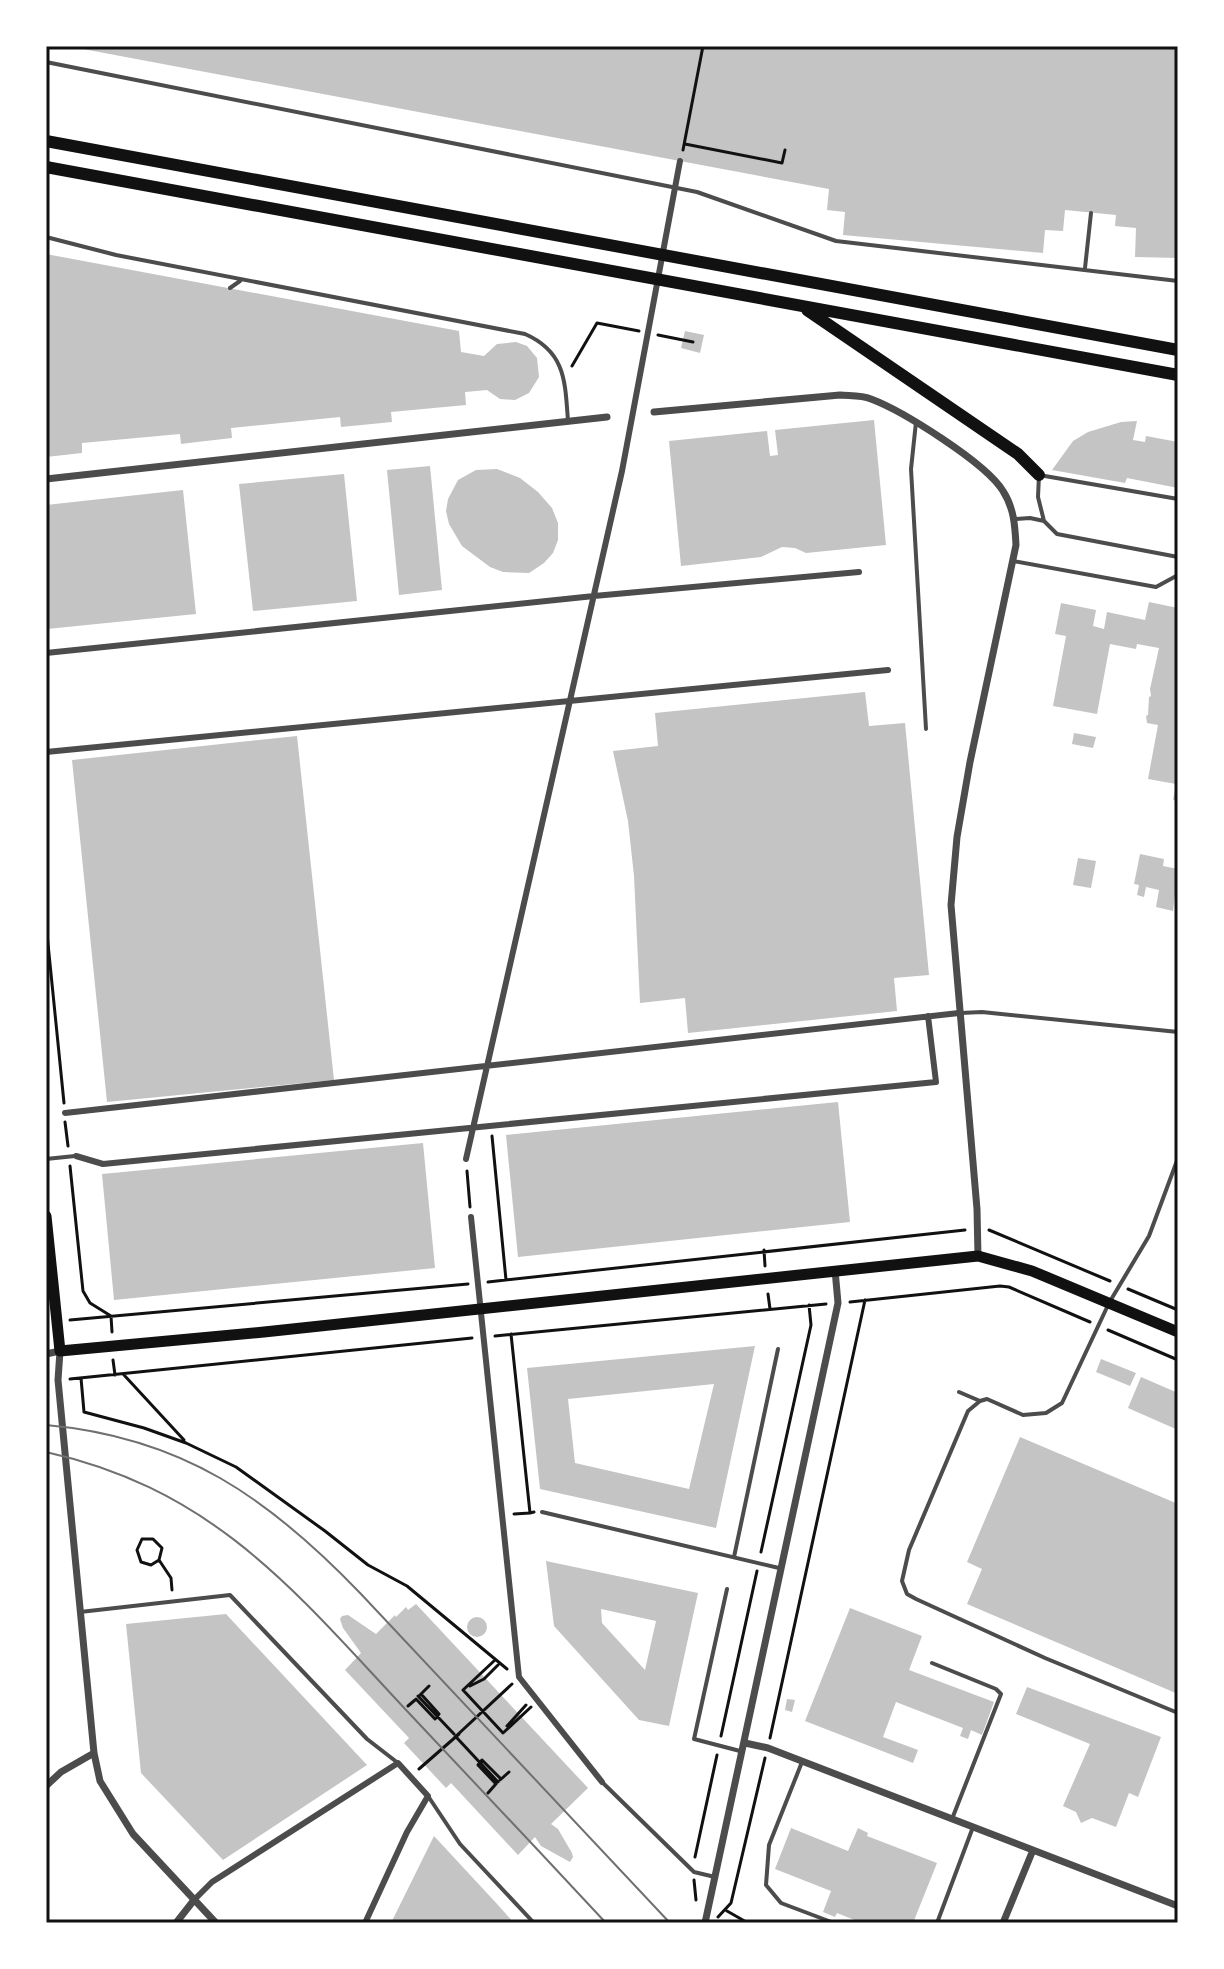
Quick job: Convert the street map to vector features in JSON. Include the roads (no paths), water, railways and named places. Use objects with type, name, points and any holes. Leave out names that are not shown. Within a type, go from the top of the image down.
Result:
[{"type":"highway","points":[[46,141],[1178,350]]},
{"type":"highway","points":[[46,167],[1178,375]]},
{"type":"highway","points":[[801,306],[1018,454],[1039,475]]},
{"type":"main road","points":[[46,1216],[60,1351],[978,1256],[1016,1265],[1178,1332]]},
{"type":"street","points":[[466,1159],[622,471],[680,161]]},
{"type":"street","points":[[654,412],[840,395],[867,397],[902,412],[982,468],[1003,491],[1015,519],[1016,545],[970,762],[957,837],[951,905],[978,1256]]},
{"type":"street","points":[[46,479],[607,417]]},
{"type":"street","points":[[46,653],[859,572]]},
{"type":"street","points":[[46,752],[888,670]]},
{"type":"street","points":[[65,1113],[959,1013]]},
{"type":"street","points":[[72,1156],[103,1164],[936,1082],[928,1016]]},
{"type":"street","points":[[471,1217],[519,1677],[602,1782]]},
{"type":"street","points":[[705,1923],[838,1303],[835,1270]]},
{"type":"street","points":[[46,1354],[60,1351],[58,1380],[94,1753],[100,1781],[133,1834],[216,1923]]},
{"type":"street","points":[[744,1747],[768,1748],[1178,1906]]},
{"type":"street","points":[[46,1786],[61,1772],[94,1753]]},
{"type":"street","points":[[176,1923],[212,1882],[398,1763],[428,1796],[407,1832],[365,1923]]},
{"type":"street","points":[[1003,1923],[1033,1850]]},
{"type":"lane","points":[[46,62],[697,192],[836,241],[1178,281]]},
{"type":"lane","points":[[1085,268],[1091,213]]},
{"type":"lane","points":[[46,239],[242,280],[519,332],[537,339],[550,350],[562,369],[568,421]]},
{"type":"lane","points":[[230,288],[242,280]]},
{"type":"lane","points":[[916,422],[911,469],[926,729]]},
{"type":"lane","points":[[1178,499],[1039,475],[1038,497],[1044,521],[1057,534],[1178,557]]},
{"type":"lane","points":[[1015,519],[1044,521]]},
{"type":"lane","points":[[1013,561],[1156,587],[1178,575]]},
{"type":"lane","points":[[959,1013],[982,1012],[1178,1032]]},
{"type":"lane","points":[[46,1159],[72,1156]]},
{"type":"lane","points":[[1178,1158],[1149,1236],[1109,1303],[1064,1400],[1054,1409],[1035,1415],[1023,1415],[987,1399],[968,1411],[909,1550],[902,1581],[907,1594],[1045,1658],[1178,1713]]},
{"type":"lane","points":[[734,1557],[778,1349]]},
{"type":"lane","points":[[959,1392],[980,1401]]},
{"type":"lane","points":[[542,1512],[782,1568]]},
{"type":"lane","points":[[727,1589],[694,1739],[719,1746],[744,1747]]},
{"type":"lane","points":[[80,1612],[230,1595],[367,1739],[398,1763]]},
{"type":"lane","points":[[932,1663],[996,1689],[1001,1694],[952,1819]]},
{"type":"lane","points":[[802,1762],[769,1845],[764,1874],[766,1885],[781,1903],[834,1923]]},
{"type":"lane","points":[[602,1782],[694,1872],[715,1877]]},
{"type":"lane","points":[[428,1796],[460,1844],[534,1923]]},
{"type":"lane","points":[[937,1923],[973,1827]]},
{"type":"tram line","points":[[46,1425],[95,1432],[140,1443],[181,1458],[220,1478],[292,1529],[361,1594],[670,1923]]},
{"type":"tram line","points":[[46,1452],[105,1469],[158,1492],[205,1519],[248,1551],[327,1625],[606,1923]]}]
